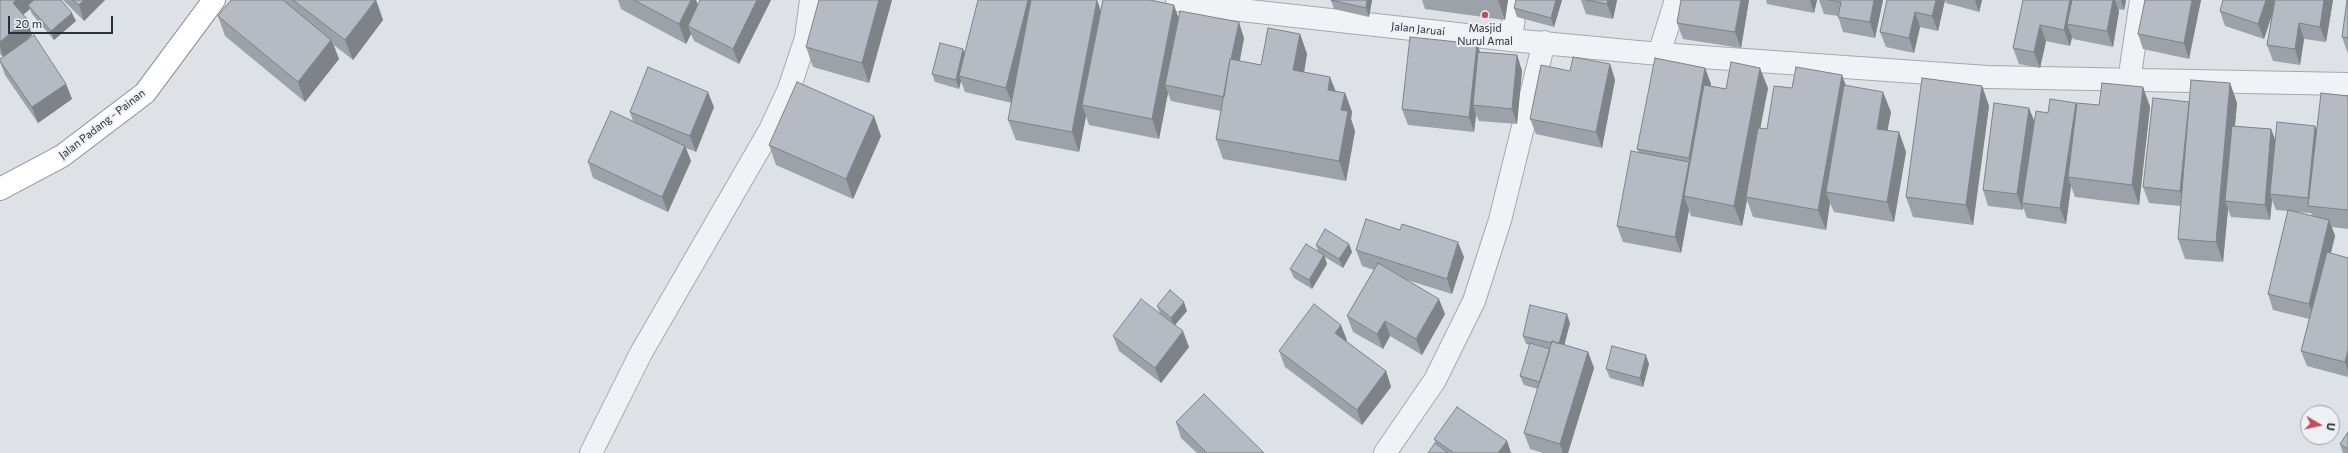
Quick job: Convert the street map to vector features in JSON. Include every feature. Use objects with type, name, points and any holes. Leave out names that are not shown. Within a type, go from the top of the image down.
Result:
[{"type":"highway","name":"Jalan Padang - Painan","points":[[0,189],[62,156],[144,93],[214,0]]},
{"type":"street","points":[[591,453],[640,353],[770,130],[789,89],[806,38],[811,0]]},
{"type":"street","name":"Jalan Jaruai","points":[[1177,0],[1205,6],[1511,40],[1659,54],[1988,77],[2130,81],[2348,84]]},
{"type":"street","points":[[1511,40],[1516,0]]},
{"type":"street","points":[[1659,54],[1676,0]]},
{"type":"street","points":[[2130,81],[2141,0]]},
{"type":"street","points":[[1385,453],[1435,380],[1474,301],[1500,220],[1544,42]]},
{"type":"building","points":[[0,0],[16,0],[13,3],[27,19],[0,42]]},
{"type":"building","points":[[34,0],[61,0],[72,13],[51,31],[28,5]]},
{"type":"building","points":[[73,0],[84,0],[79,5]]},
{"type":"building","points":[[231,0],[283,0],[331,40],[298,82],[218,16]]},
{"type":"building","points":[[293,0],[376,0],[345,40]]},
{"type":"building","points":[[634,0],[691,0],[679,24]]},
{"type":"building","points":[[700,0],[757,0],[733,49],[688,26]]},
{"type":"building","points":[[819,0],[879,0],[862,63],[806,47]]},
{"type":"building","points":[[978,0],[1028,0],[1006,88],[959,76]]},
{"type":"building","points":[[1031,0],[1097,0],[1072,132],[1008,120]]},
{"type":"building","points":[[1103,0],[1150,0],[1174,5],[1152,119],[1082,105]]},
{"type":"building","points":[[1331,0],[1367,0],[1366,8]]},
{"type":"building","points":[[1516,0],[1556,0],[1551,18],[1514,8]]},
{"type":"building","points":[[1587,0],[1608,0],[1607,4]]},
{"type":"building","points":[[1681,0],[1741,0],[1735,32],[1677,23]]},
{"type":"building","points":[[1829,0],[1874,0],[1870,22],[1838,17],[1841,2]]},
{"type":"building","points":[[1887,0],[1936,0],[1932,16],[1915,12],[1909,38],[1880,32]]},
{"type":"building","points":[[2023,0],[2070,0],[2064,30],[2040,25],[2034,52],[2013,48]]},
{"type":"building","points":[[2072,0],[2113,0],[2107,31],[2067,24]]},
{"type":"building","points":[[2145,0],[2192,0],[2184,43],[2138,34]]},
{"type":"building","points":[[2223,0],[2266,0],[2258,24],[2220,11]]},
{"type":"building","points":[[2275,0],[2324,0],[2320,27],[2299,23],[2295,49],[2267,45]]},
{"type":"building","points":[[2348,0],[2348,38],[2342,37]]},
{"type":"building","points":[[1180,11],[1239,22],[1230,59],[1224,97],[1165,85]]},
{"type":"building","points":[[1268,28],[1300,34],[1293,70],[1330,77],[1328,90],[1345,93],[1341,110],[1348,111],[1339,161],[1216,139],[1230,59],[1261,65]]},
{"type":"building","points":[[34,35],[66,84],[32,107],[0,59]]},
{"type":"building","points":[[1410,37],[1477,44],[1469,117],[1402,109]]},
{"type":"building","points":[[940,43],[963,49],[956,80],[932,74]]},
{"type":"building","points":[[1478,52],[1517,55],[1512,109],[1473,105]]},
{"type":"building","points":[[1573,57],[1610,64],[1596,132],[1530,119],[1541,65],[1570,71]]},
{"type":"building","points":[[1655,58],[1705,68],[1689,158],[1637,149]]},
{"type":"building","points":[[1731,62],[1760,68],[1734,206],[1684,196],[1704,85],[1726,89]]},
{"type":"building","points":[[648,67],[708,92],[690,136],[630,112]]},
{"type":"building","points":[[1796,67],[1842,75],[1818,210],[1746,197],[1758,128],[1767,129],[1774,86],[1792,88]]},
{"type":"building","points":[[1922,78],[1982,86],[1966,205],[1906,197]]},
{"type":"building","points":[[2191,80],[2230,83],[2216,242],[2178,239]]},
{"type":"building","points":[[797,82],[874,116],[846,179],[769,145]]},
{"type":"building","points":[[2102,83],[2143,87],[2132,185],[2068,177],[2077,103],[2099,105]]},
{"type":"building","points":[[1844,85],[1883,92],[1877,129],[1899,132],[1887,202],[1826,192]]},
{"type":"building","points":[[2321,93],[2348,96],[2348,210],[2308,206]]},
{"type":"building","points":[[2153,98],[2189,102],[2180,191],[2143,187]]},
{"type":"building","points":[[2050,99],[2076,103],[2060,208],[2022,203],[2036,111],[2048,113]]},
{"type":"building","points":[[1994,103],[2029,108],[2017,194],[1983,190]]},
{"type":"building","points":[[611,111],[685,146],[662,197],[588,162]]},
{"type":"building","points":[[2277,122],[2315,126],[2308,198],[2270,194]]},
{"type":"building","points":[[2232,126],[2271,129],[2265,205],[2225,201]]},
{"type":"building","points":[[1631,151],[1689,162],[1675,237],[1617,226]]},
{"type":"building","points":[[2288,210],[2329,220],[2309,304],[2268,294]]},
{"type":"building","points":[[1366,219],[1400,230],[1402,224],[1458,242],[1447,279],[1356,250]]},
{"type":"building","points":[[1325,229],[1349,244],[1339,259],[1316,245]]},
{"type":"building","points":[[1306,244],[1324,255],[1309,280],[1290,269]]},
{"type":"building","points":[[2327,252],[2348,258],[2348,350],[2345,362],[2301,351]]},
{"type":"building","points":[[1378,263],[1439,299],[1416,339],[1385,321],[1377,334],[1347,316]]},
{"type":"building","points":[[1170,290],[1184,302],[1171,318],[1157,306]]},
{"type":"building","points":[[1141,299],[1183,331],[1155,368],[1113,336]]},
{"type":"building","points":[[1314,304],[1341,325],[1335,333],[1386,371],[1357,410],[1279,351]]},
{"type":"building","points":[[1530,305],[1567,314],[1559,344],[1552,341],[1552,343],[1523,336]]},
{"type":"building","points":[[1552,341],[1588,352],[1560,444],[1524,433]]},
{"type":"building","points":[[1530,343],[1550,349],[1540,382],[1520,376]]},
{"type":"building","points":[[1612,346],[1646,355],[1640,378],[1606,369]]},
{"type":"building","points":[[1204,394],[1264,453],[1207,453],[1176,422]]},
{"type":"building","points":[[1457,407],[1507,441],[1498,453],[1454,453],[1434,439]]},
{"type":"building","points":[[2348,432],[2348,449],[2340,444]]},
{"type":"building","points":[[1435,443],[1448,453],[1428,453]]},
{"type":"place","name":"Masjid Nurul Amal","points":[[1485,15]]}]
